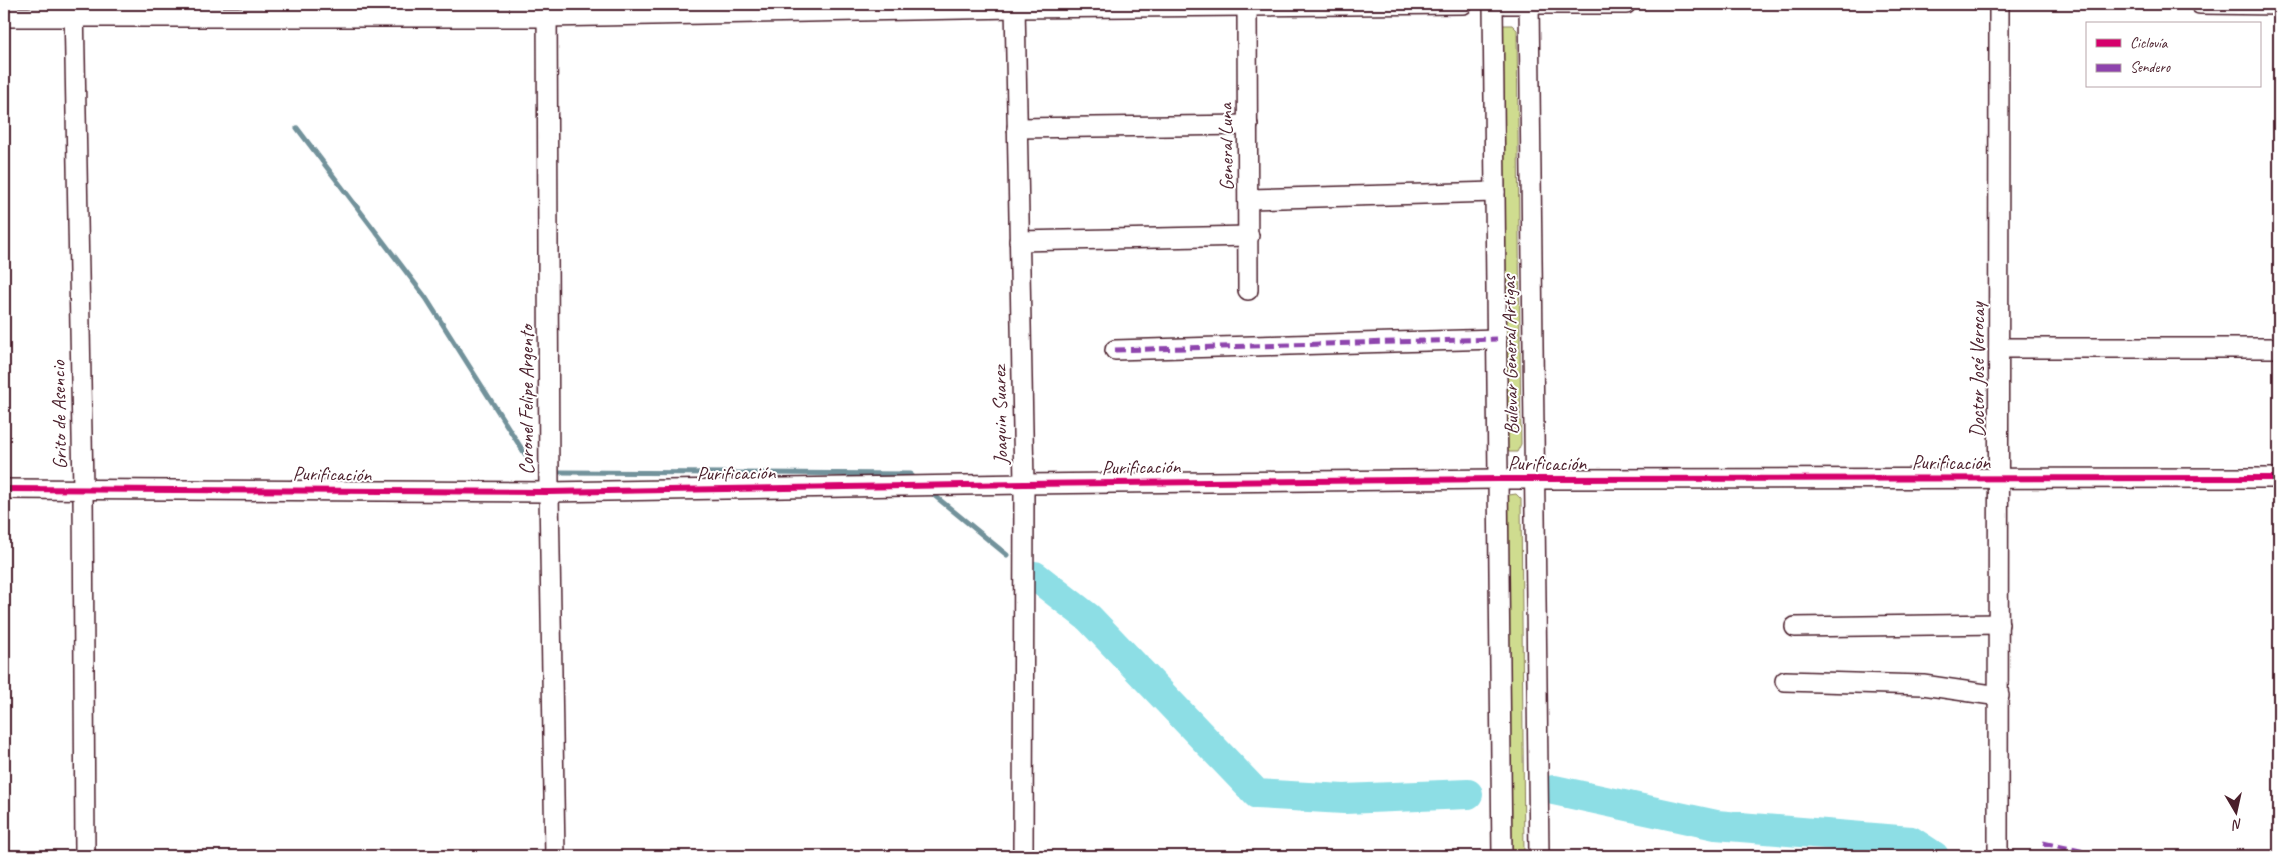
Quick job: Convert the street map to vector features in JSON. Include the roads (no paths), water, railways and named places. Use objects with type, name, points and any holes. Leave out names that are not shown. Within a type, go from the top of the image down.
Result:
[{"type":"street","points":[[4,17],[74,10],[547,10],[1462,4]]},
{"type":"street","name":"Bulevar General Artigas","points":[[1493,4],[1502,856]]},
{"type":"street","points":[[1505,4],[1626,4]]},
{"type":"street","name":"Bulevar General Artigas","points":[[1529,4],[1539,856]]},
{"type":"street","name":"Doctor José Verocay","points":[[1998,856],[1999,4]]},
{"type":"street","points":[[2200,4],[2279,4]]},
{"type":"street","name":"General Luna","points":[[1247,5],[1248,290]]},
{"type":"street","name":"Joaquin Suarez","points":[[1015,6],[1024,484],[1023,856]]},
{"type":"street","name":"Grito de Asencio","points":[[74,10],[83,488],[85,856]]},
{"type":"street","name":"Coronel Felipe Argento","points":[[547,10],[549,492],[555,856]]},
{"type":"street","points":[[1017,128],[1248,125]]},
{"type":"street","points":[[1249,199],[1495,192]]},
{"type":"street","points":[[1019,241],[1249,236]]},
{"type":"street","points":[[1115,350],[1496,339]]},
{"type":"street","points":[[1999,348],[2279,348]]},
{"type":"street","name":"Purificación","points":[[4,489],[549,492],[1498,479],[2279,478]]},
{"type":"street","points":[[1795,626],[1999,624]]},
{"type":"street","points":[[1785,681],[1923,685],[1998,696]]},
{"type":"waterway","points":[[297,128],[426,298],[525,454]]},
{"type":"waterway","points":[[559,472],[911,474]]},
{"type":"waterway","points":[[935,496],[1007,555]]},
{"type":"waterway","points":[[1035,576],[1089,618],[1257,794],[1344,799],[1468,794]]},
{"type":"waterway","points":[[1554,790],[1716,825],[1911,841],[1934,856]]}]
